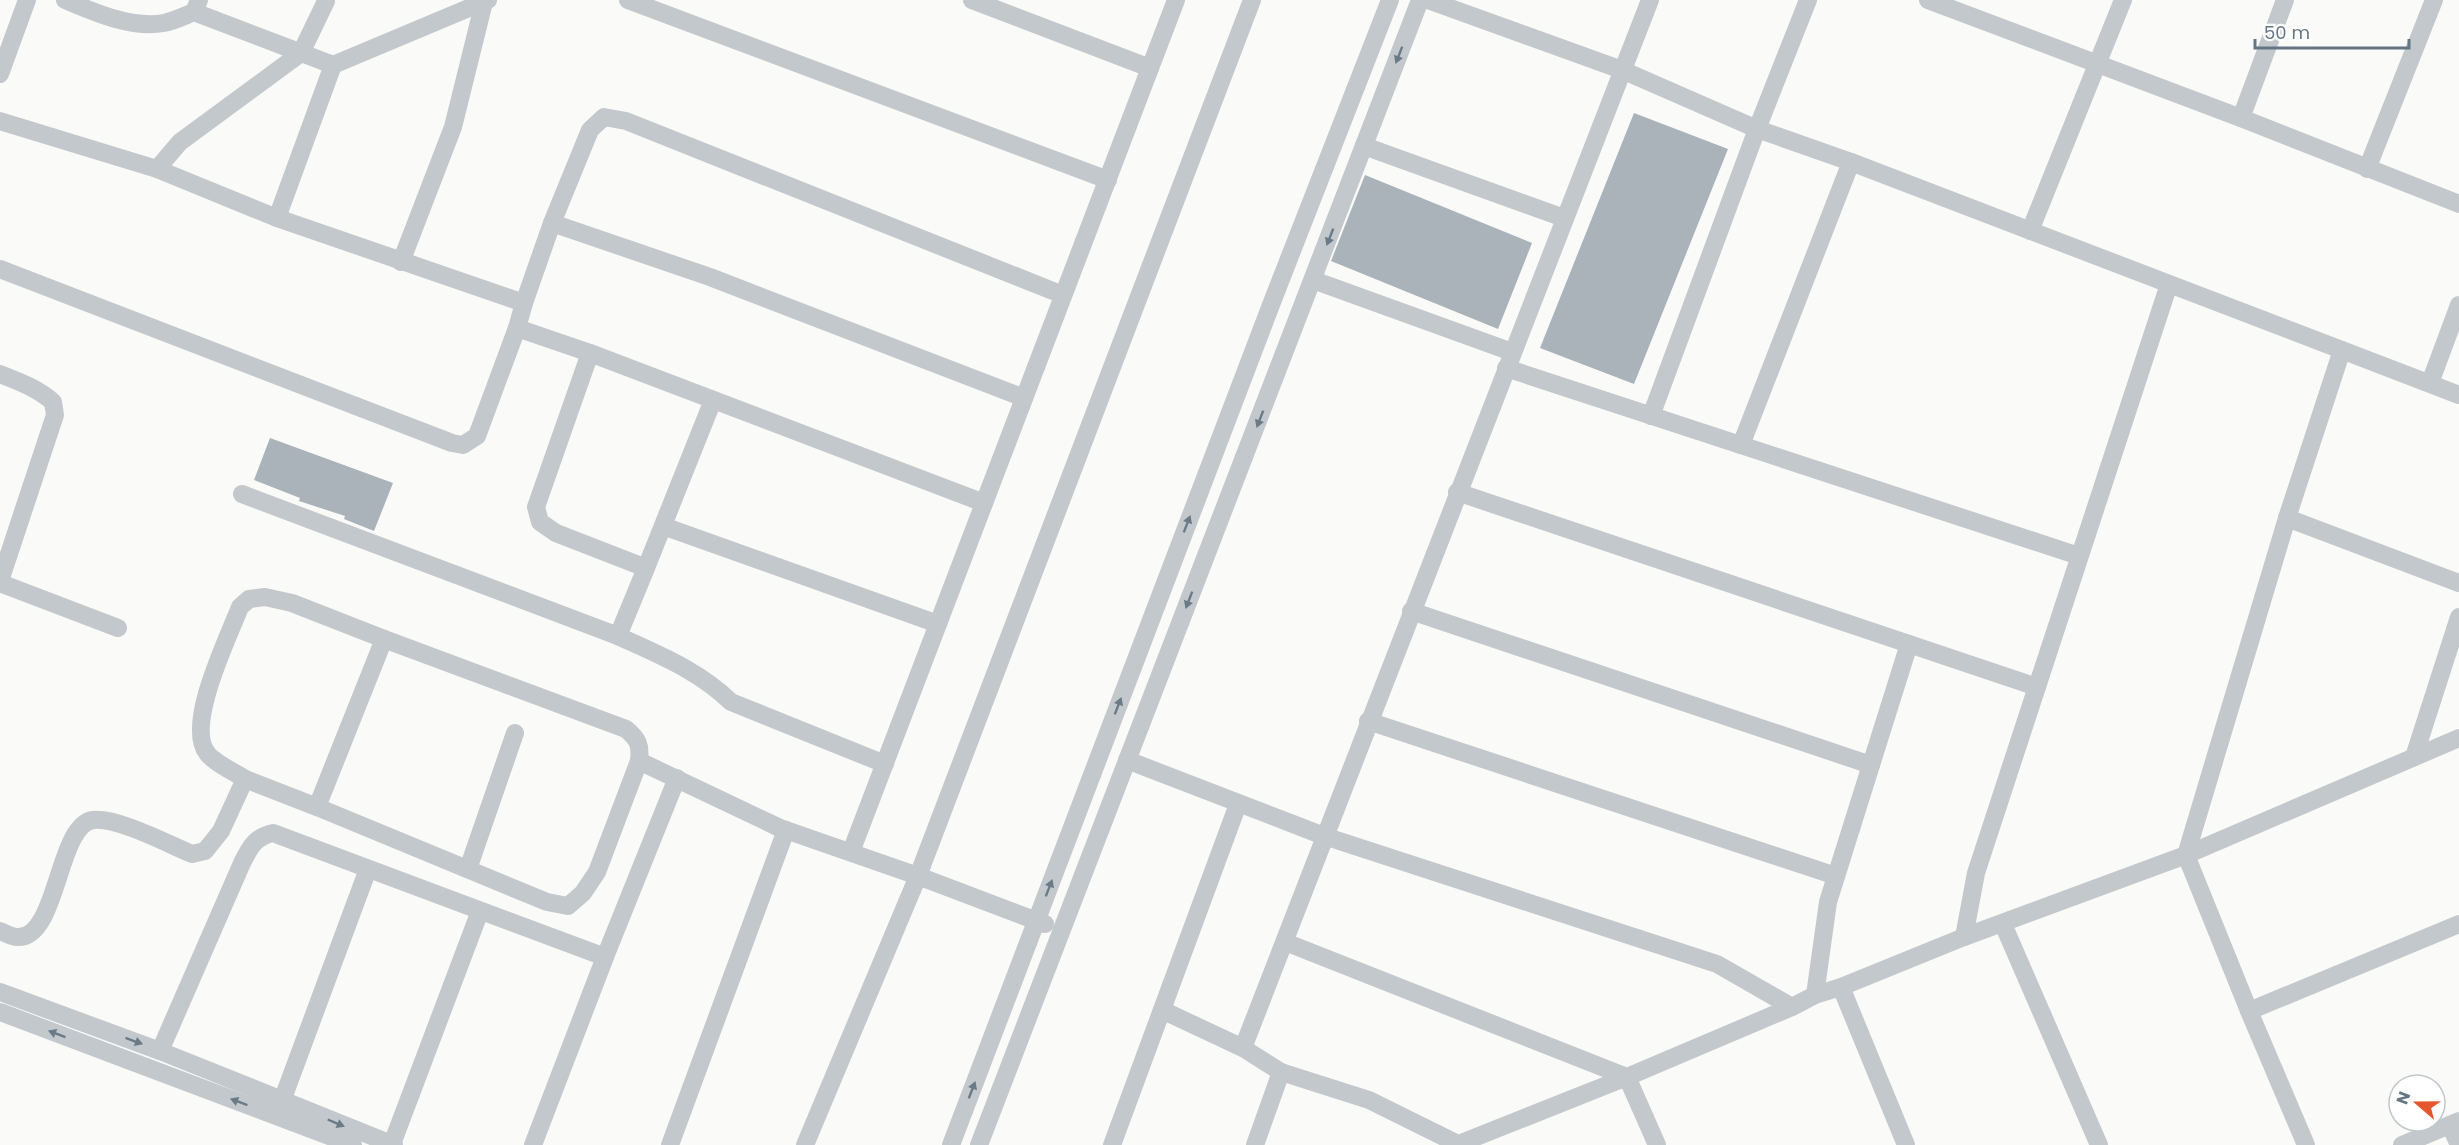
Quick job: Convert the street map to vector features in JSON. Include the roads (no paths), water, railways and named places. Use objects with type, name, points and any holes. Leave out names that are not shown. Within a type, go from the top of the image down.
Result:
[{"type":"street","points":[[0,74],[27,0]]},
{"type":"street","points":[[65,0],[108,17],[146,24],[164,23],[197,6],[333,65],[486,1]]},
{"type":"street","points":[[443,19],[450,0]]},
{"type":"street","points":[[628,0],[1108,180]]},
{"type":"street","points":[[972,0],[1150,68]]},
{"type":"street","points":[[851,852],[1176,0]]},
{"type":"street","points":[[805,1145],[918,876],[1252,0]]},
{"type":"street","points":[[951,1145],[1274,297],[1390,0]]},
{"type":"street","points":[[979,1145],[1420,0]]},
{"type":"street","points":[[1428,0],[1622,70],[1757,129],[1851,162],[2459,395]]},
{"type":"street","points":[[1243,1048],[1368,721],[1650,0]]},
{"type":"street","points":[[1651,416],[1757,129],[1808,0]]},
{"type":"street","points":[[1928,0],[1964,7],[2098,66],[2241,118],[2459,204]]},
{"type":"street","points":[[2030,231],[2123,0]]},
{"type":"street","points":[[2241,118],[2284,0]]},
{"type":"street","points":[[2367,169],[2434,0]]},
{"type":"street","points":[[157,169],[180,142],[301,53],[326,1]]},
{"type":"street","points":[[401,261],[453,127],[486,1]]},
{"type":"street","points":[[277,218],[333,65]]},
{"type":"street","points":[[0,269],[463,445],[477,436],[517,328],[552,223],[590,130],[604,117],[626,121],[1064,295]]},
{"type":"street","points":[[0,121],[157,169],[277,218],[524,303]]},
{"type":"street","points":[[1364,146],[1564,218]]},
{"type":"street","points":[[1741,445],[1851,162]]},
{"type":"street","points":[[552,223],[710,277],[1024,398]]},
{"type":"street","points":[[1313,280],[1651,416],[2079,556]]},
{"type":"street","points":[[1964,937],[1976,873],[2169,284]]},
{"type":"street","points":[[2430,383],[2459,305]]},
{"type":"street","points":[[517,328],[590,353],[984,503]]},
{"type":"street","points":[[2306,1145],[2186,855],[2287,518],[2342,350]]},
{"type":"street","points":[[590,353],[536,507],[540,522],[556,533],[646,568]]},
{"type":"street","points":[[0,374],[30,385],[42,393],[53,402],[55,415],[0,582],[118,628]]},
{"type":"street","points":[[618,636],[713,400]]},
{"type":"street","points":[[1457,492],[2037,687]]},
{"type":"street","points":[[242,494],[618,636],[698,674],[731,702],[885,764]]},
{"type":"street","points":[[2287,518],[2459,583]]},
{"type":"street","points":[[663,526],[938,624]]},
{"type":"street","points":[[265,597],[292,603],[626,729],[636,738],[640,747],[639,761],[597,872],[583,893],[568,906],[547,902],[245,779],[207,753],[200,734],[202,709],[240,607],[249,599],[265,597]]},
{"type":"street","points":[[1411,611],[1870,765]]},
{"type":"street","points":[[2414,757],[2459,616]]},
{"type":"street","points":[[317,807],[384,639]]},
{"type":"street","points":[[1815,995],[1828,902],[1909,644]]},
{"type":"street","points":[[1368,721],[1836,876]]},
{"type":"street","points":[[468,868],[515,733]]},
{"type":"street","points":[[1162,1010],[1243,1048],[1281,1072],[1369,1100],[1457,1145],[1627,1077],[1792,1007],[1815,995],[2186,855],[2459,738]]},
{"type":"street","points":[[1126,760],[1324,836],[1717,964],[1792,1007]]},
{"type":"street","points":[[639,761],[786,830],[918,876],[1061,930]]},
{"type":"street","points":[[532,1145],[677,778]]},
{"type":"street","points":[[2,937],[18,937],[28,934],[41,924],[70,845],[78,829],[90,820],[103,819],[118,823],[192,854],[205,851],[220,831],[245,779]]},
{"type":"street","points":[[1112,1145],[1238,804]]},
{"type":"street","points":[[670,1145],[786,830]]},
{"type":"street","points":[[160,1051],[242,863],[251,844],[262,835],[273,833],[605,957]]},
{"type":"street","points":[[279,1108],[368,869]]},
{"type":"street","points":[[0,1012],[393,1145],[480,911]]},
{"type":"street","points":[[2002,924],[2099,1145]]},
{"type":"street","points":[[2249,1011],[2459,924]]},
{"type":"street","points":[[1285,942],[1627,1077],[1657,1145]]},
{"type":"street","points":[[1841,987],[1904,1144]]},
{"type":"street","points":[[0,992],[160,1051],[353,1145]]},
{"type":"street","points":[[1255,1145],[1281,1072]]},
{"type":"street","points":[[2402,1145],[2455,1123],[2459,1145]]}]
